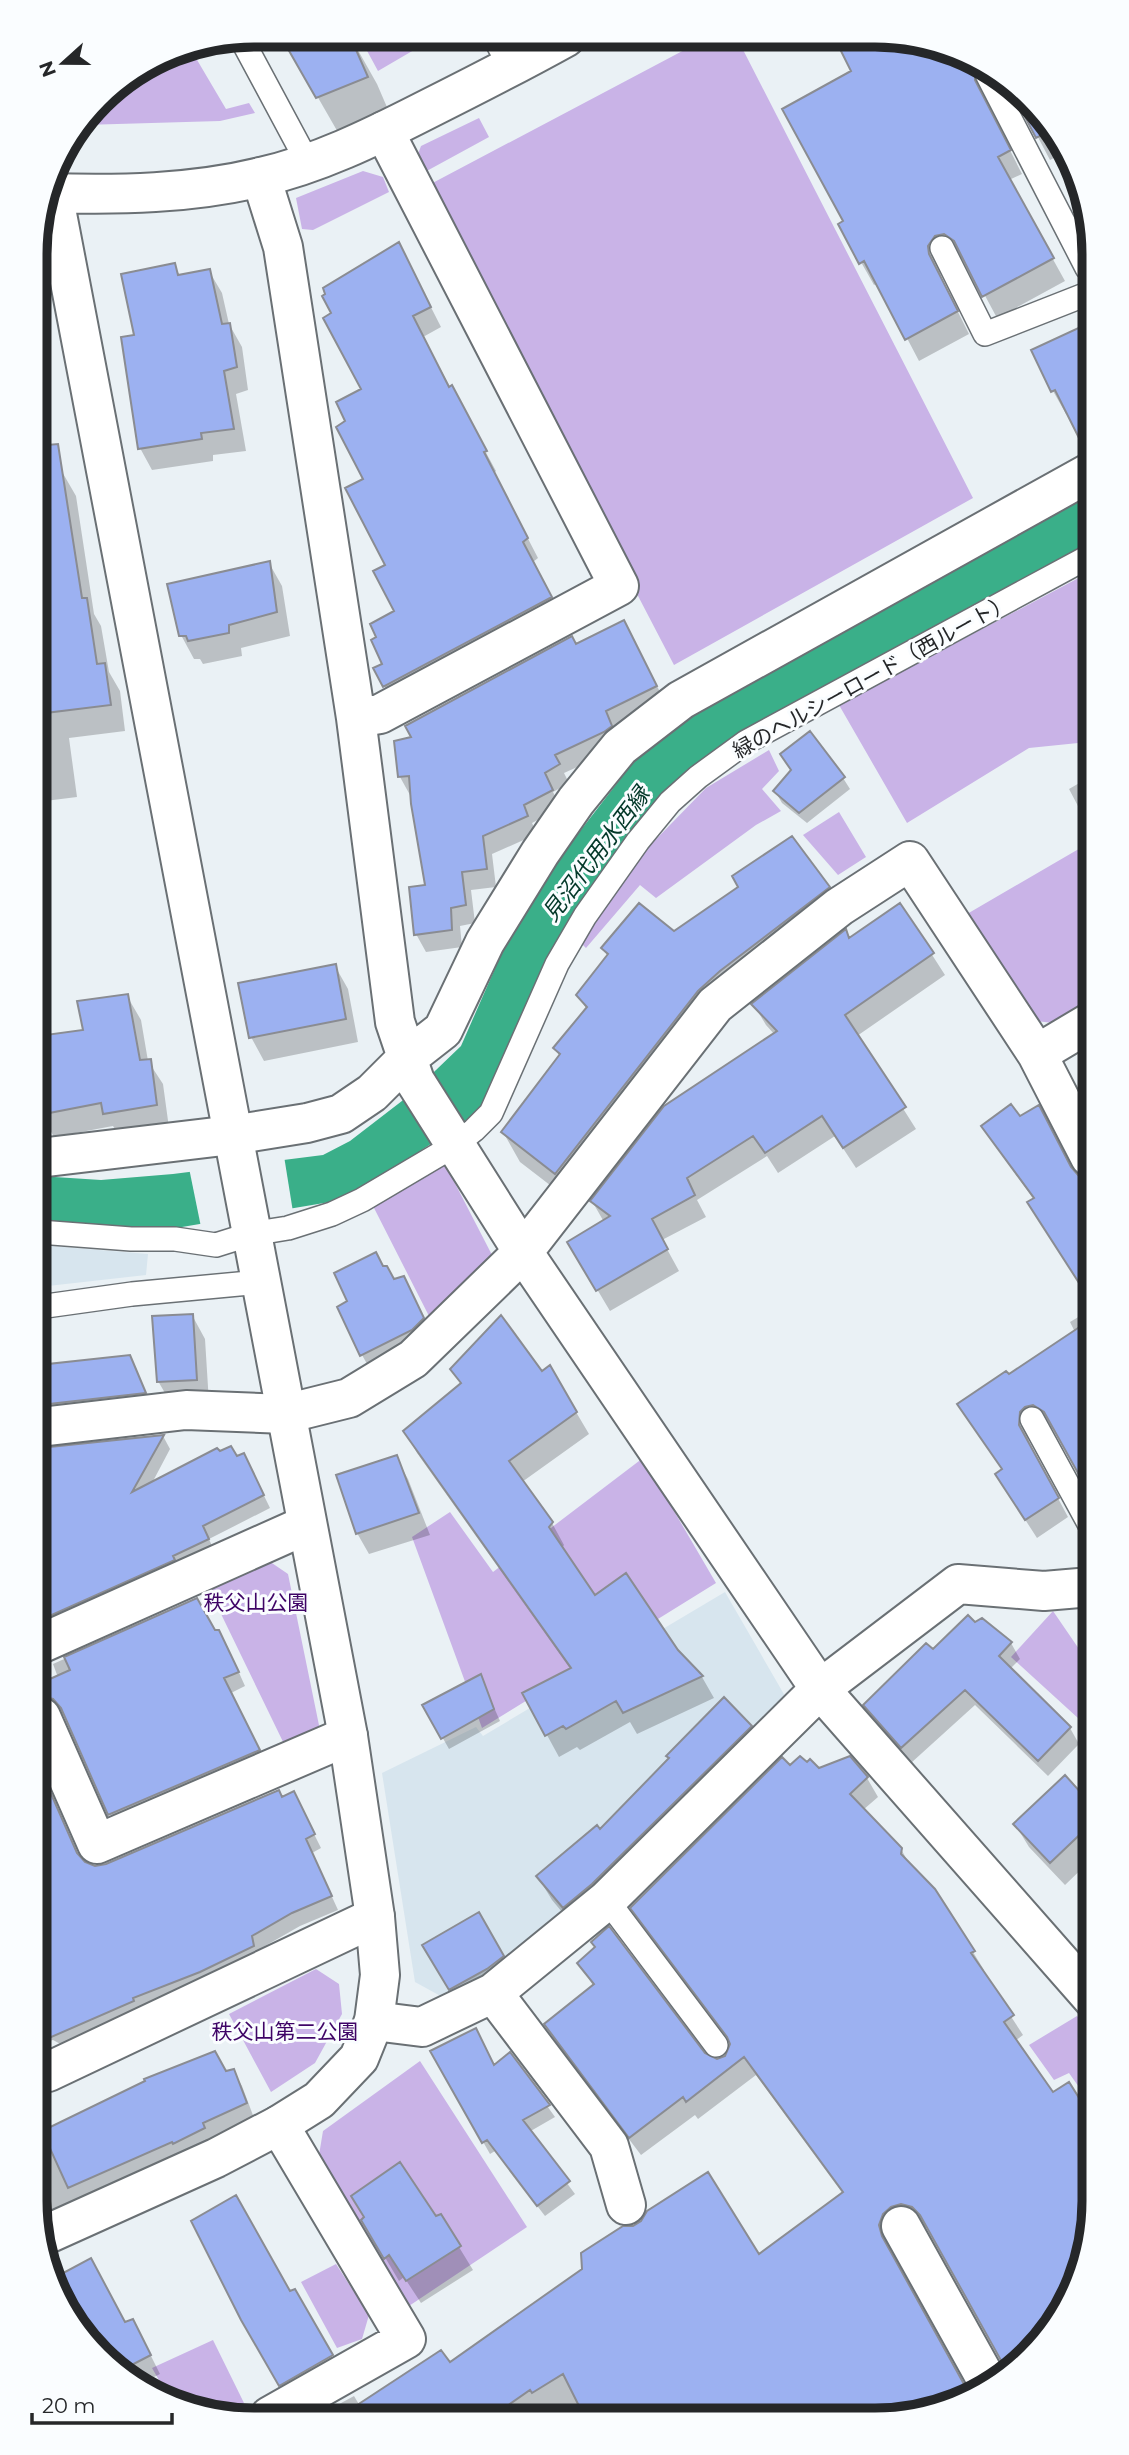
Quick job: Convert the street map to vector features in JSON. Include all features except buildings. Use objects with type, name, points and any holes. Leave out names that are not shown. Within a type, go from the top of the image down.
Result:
[{"type":"street","points":[[57,193],[146,193],[182,190],[261,177],[322,159],[384,131],[503,52],[522,48]]},
{"type":"street","points":[[356,718],[380,714],[619,586],[384,131]]},
{"type":"street","points":[[261,177],[283,247],[356,718],[395,1022],[410,1070],[523,1252],[821,1689],[1081,1985]]},
{"type":"street","points":[[50,2233],[216,2158],[279,2125],[319,2100],[359,2058],[374,2021],[380,1975],[375,1917],[348,1736],[260,1282],[239,1235],[234,1145],[53,207]]},
{"type":"street","points":[[48,1157],[234,1145],[341,1114],[410,1070],[443,1030],[485,942],[540,853],[576,802],[621,747],[681,701],[1082,477]]},
{"type":"street","points":[[47,1426],[186,1410],[285,1414],[349,1398],[413,1359],[523,1252],[715,1005],[839,907],[910,861],[1037,1054],[1082,1141]]},
{"type":"street","points":[[1037,1054],[1082,1027]]},
{"type":"street","points":[[47,1641],[306,1525]]},
{"type":"street","points":[[374,2021],[422,2027],[493,1993],[607,1900],[821,1689],[958,1584],[1044,1591],[1081,1588]]},
{"type":"street","points":[[47,1731],[97,1844],[348,1736]]},
{"type":"street","points":[[47,2072],[375,1917]]},
{"type":"street","points":[[493,1993],[609,2146],[626,2205]]},
{"type":"street","points":[[279,2125],[406,2339],[284,2408]]},
{"type":"street","points":[[901,2226],[985,2376]]},
{"type":"lane","points":[[246,48],[308,163]]},
{"type":"lane","points":[[992,84],[1082,258]]},
{"type":"lane","points":[[943,248],[985,334],[1082,296]]},
{"type":"lane","name":"緑のヘルシーロード（西ルート）","points":[[239,1235],[288,1228],[332,1214],[362,1200],[457,1142],[491,1113],[557,964],[585,916],[638,841],[670,802],[698,777],[746,742],[1082,560]]},
{"type":"lane","points":[[47,1233],[131,1239],[239,1235]]},
{"type":"lane","points":[[47,1306],[132,1294],[260,1282]]},
{"type":"lane","points":[[1032,1419],[1081,1509]]},
{"type":"lane","points":[[607,1900],[716,2045]]},
{"type":"shaded area","points":[[47,1246],[148,1254],[146,1275],[47,1286]]},
{"type":"shaded area","points":[[725,1592],[785,1696],[512,1958],[446,1999],[415,1982],[382,1773],[476,1727],[483,1736]]},
{"type":"green space","points":[[689,47],[742,47],[973,498],[674,665],[425,187]]},
{"type":"green space","points":[[365,48],[418,48],[378,71]]},
{"type":"green space","points":[[195,56],[226,109],[249,103],[255,113],[220,121],[94,125],[108,108],[139,82],[175,63]]},
{"type":"green space","points":[[479,118],[489,137],[423,173],[415,162],[421,146]]},
{"type":"green space","points":[[363,171],[383,177],[389,192],[313,230],[302,229],[296,198]]},
{"type":"green space","points":[[1082,576],[1082,743],[1029,748],[907,823],[839,705]]},
{"type":"green space","points":[[769,750],[779,771],[762,789],[781,811],[756,825],[656,898],[640,885],[586,948],[577,939],[630,866],[706,788]]},
{"type":"green space","points":[[839,812],[866,857],[838,875],[803,835]]},
{"type":"green space","points":[[1082,847],[1082,1012],[1064,1024],[1035,1021],[967,914]]},
{"type":"green space","points":[[445,1164],[492,1255],[430,1318],[373,1206]]},
{"type":"green space","points":[[643,1458],[716,1583],[482,1728],[412,1537],[450,1512],[493,1572]]},
{"type":"green space","name":"秩父山公園","points":[[266,1559],[288,1574],[321,1735],[287,1750],[206,1583]]},
{"type":"green space","points":[[1053,1611],[1081,1652],[1081,1721],[1011,1657]]},
{"type":"green space","name":"秩父山第二公園","points":[[316,1969],[339,1984],[342,2014],[315,2063],[271,2092],[229,2014]]},
{"type":"green space","points":[[1077,2016],[1081,2021],[1081,2090],[1069,2073],[1054,2080],[1029,2045]]},
{"type":"green space","points":[[420,2061],[527,2227],[406,2308],[317,2167],[323,2131]]},
{"type":"green space","points":[[336,2264],[369,2315],[362,2339],[337,2348],[301,2282]]},
{"type":"green space","points":[[213,2340],[244,2403],[237,2407],[214,2404],[175,2392],[162,2386],[152,2368]]},
{"type":"water","name":"見沼代用水西縁","points":[[1082,498],[1082,553],[840,687],[638,833],[490,1097],[468,1119],[355,1193],[330,1202],[182,1227],[114,1231],[47,1224],[48,1177],[101,1180],[323,1155],[350,1141],[411,1094],[461,1046],[504,948],[536,888],[642,751],[693,714]]},
{"type":"pier","points":[[284,1156],[293,1212],[201,1227],[189,1168]]}]
